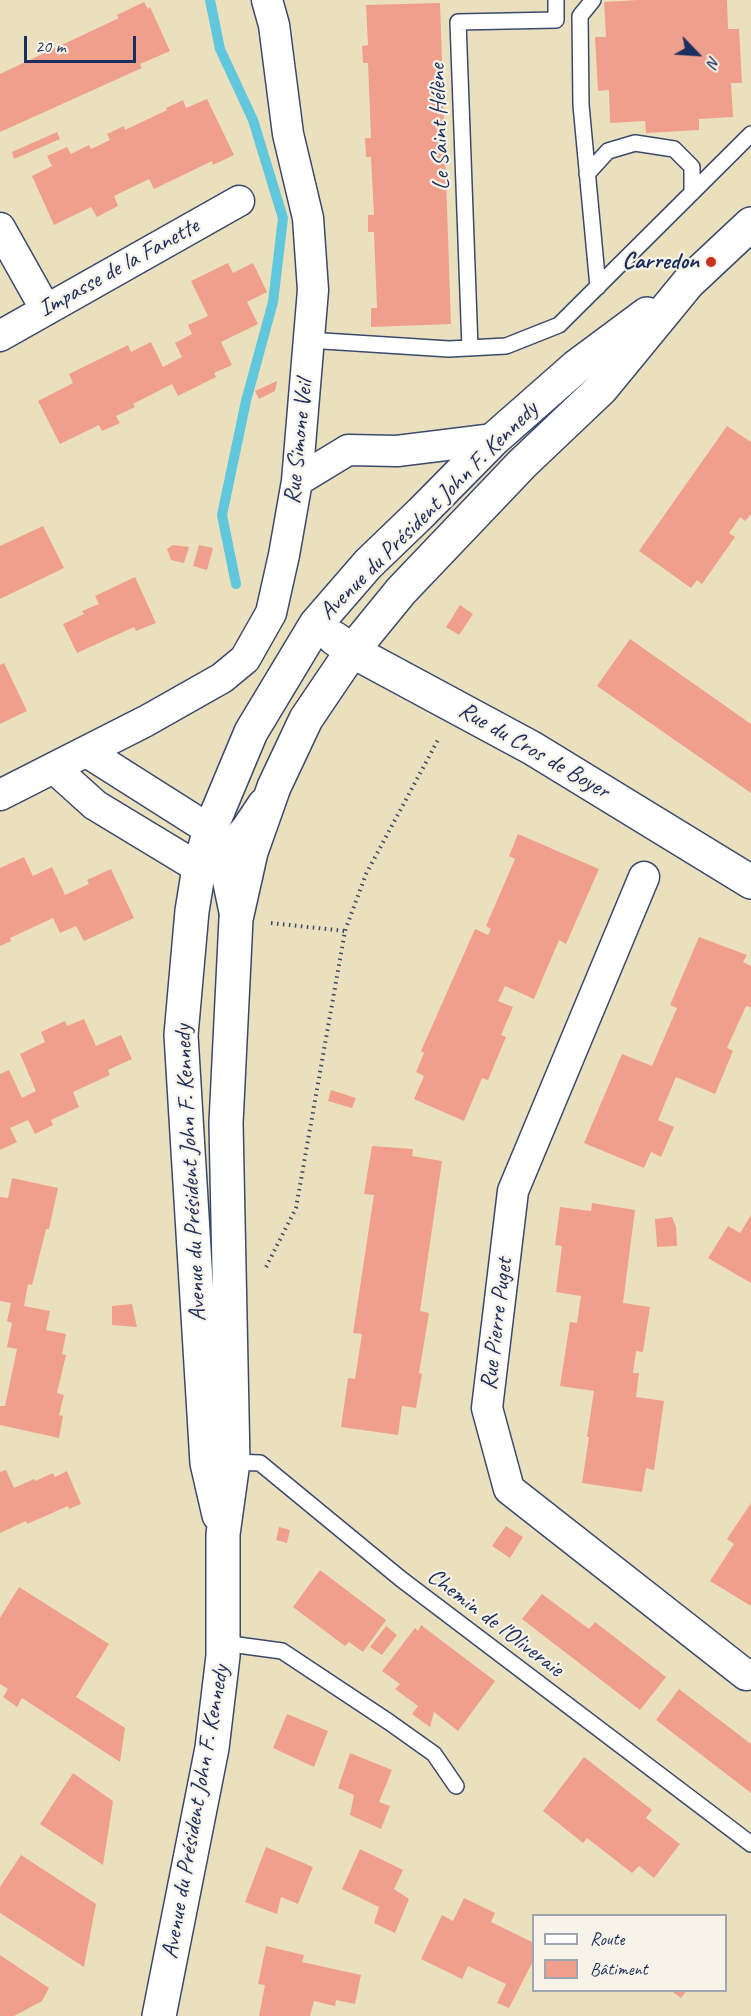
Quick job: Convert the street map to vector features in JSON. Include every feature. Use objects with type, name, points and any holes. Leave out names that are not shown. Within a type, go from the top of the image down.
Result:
[{"type":"main road","name":"Avenue du Président John F. Kennedy","points":[[159,2016],[212,1748],[223,1656],[223,1534],[220,1462],[181,1035],[192,911],[211,852],[251,732],[316,624],[369,564],[494,439],[577,366],[688,283],[751,224]]},
{"type":"main road","name":"Avenue du Président John F. Kennedy","points":[[220,1462],[226,1123],[236,919],[251,852],[274,787],[306,719],[352,651],[400,591],[522,464],[601,389],[688,283]]},
{"type":"main road","name":"Rue du Cros de Boyer","points":[[316,624],[352,651],[532,748],[751,882]]},
{"type":"street","name":"Rue Simone Veil","points":[[0,795],[87,752],[222,678],[245,659],[270,613],[284,555],[297,481],[313,290],[308,218],[288,134],[274,25],[267,0]]},
{"type":"street","name":"Impasse de la Fanette","points":[[0,336],[239,201]]},
{"type":"street","points":[[0,228],[46,310]]},
{"type":"street","points":[[297,481],[348,450],[397,451],[494,439]]},
{"type":"street","points":[[87,752],[211,852],[236,919]]},
{"type":"street","points":[[54,768],[95,805],[211,852]]},
{"type":"street","points":[[211,852],[247,828],[274,787]]},
{"type":"street","name":"Rue Pierre Puget","points":[[644,877],[513,1191],[487,1408],[509,1489],[746,1675],[751,1674]]},
{"type":"lane","name":"Le Saint Hélène","points":[[470,348],[458,22],[556,20],[556,0]]},
{"type":"lane","points":[[593,0],[580,16],[581,105],[598,287]]},
{"type":"lane","points":[[308,340],[449,349],[506,346],[560,325],[751,134]]},
{"type":"lane","points":[[587,174],[608,151],[635,143],[674,149],[692,167],[692,193]]},
{"type":"lane","name":"Chemin de l'Oliveraie","points":[[220,1462],[260,1463],[400,1579],[751,1844]]},
{"type":"lane","points":[[222,1643],[282,1651],[434,1754],[456,1786]]},
{"type":"path","points":[[264,1271],[296,1208],[345,931],[366,874],[457,706]]},
{"type":"path","points":[[236,919],[345,931]]},
{"type":"building","points":[[727,0],[728,29],[739,29],[742,83],[731,83],[733,117],[699,119],[699,130],[646,133],[645,121],[610,123],[609,90],[598,91],[595,37],[606,37],[604,2]]},
{"type":"building","points":[[144,2],[148,9],[150,7],[170,51],[140,64],[142,68],[0,132],[0,74],[119,18],[117,15]]},
{"type":"building","points":[[440,3],[451,324],[371,327],[371,308],[377,308],[374,232],[368,232],[368,215],[374,215],[371,157],[366,157],[365,138],[371,138],[368,63],[363,63],[362,46],[368,45],[366,5]]},
{"type":"building","points":[[207,99],[234,155],[213,165],[212,161],[154,189],[149,179],[114,196],[118,206],[97,217],[91,207],[54,225],[32,176],[52,166],[47,156],[67,147],[71,154],[89,145],[91,149],[110,140],[107,134],[124,126],[125,130],[183,100],[186,108]]},
{"type":"building","points":[[57,132],[60,139],[14,159],[12,152]]},
{"type":"building","points":[[228,263],[233,273],[253,263],[267,292],[247,302],[258,324],[221,342],[232,365],[214,373],[216,377],[178,396],[172,384],[133,404],[135,407],[116,416],[120,423],[102,431],[99,425],[60,444],[38,401],[73,383],[69,374],[128,345],[131,352],[151,342],[163,367],[182,357],[175,343],[192,334],[188,325],[208,316],[191,281]]},
{"type":"building","points":[[277,381],[275,391],[259,399],[255,391]]},
{"type":"building","points":[[727,426],[751,442],[751,514],[745,521],[740,517],[729,533],[735,537],[702,584],[697,580],[691,588],[639,551]]},
{"type":"building","points":[[43,526],[64,568],[0,599],[0,546]]},
{"type":"building","points":[[173,545],[189,547],[184,563],[171,560],[167,549]]},
{"type":"building","points":[[199,545],[213,548],[207,570],[193,566]]},
{"type":"building","points":[[135,577],[156,623],[136,631],[134,627],[77,653],[63,624],[84,614],[82,611],[99,604],[95,596]]},
{"type":"building","points":[[460,605],[473,614],[459,635],[446,627]]},
{"type":"building","points":[[630,639],[751,724],[751,793],[597,686]]},
{"type":"building","points":[[4,663],[27,711],[0,724],[0,665]]},
{"type":"building","points":[[518,834],[599,869],[566,944],[559,940],[534,999],[505,986],[498,1001],[513,1007],[501,1035],[506,1037],[488,1080],[482,1078],[464,1121],[414,1099],[424,1076],[416,1072],[424,1053],[421,1051],[475,929],[488,935],[491,929],[486,926],[515,859],[509,856]]},
{"type":"building","points":[[24,857],[33,876],[52,867],[65,895],[89,884],[87,880],[111,869],[134,918],[84,941],[76,926],[60,933],[53,918],[10,938],[11,941],[0,946],[0,868]]},
{"type":"building","points":[[699,937],[747,955],[743,962],[751,966],[751,1007],[746,1006],[727,1048],[733,1051],[715,1094],[676,1077],[658,1120],[674,1127],[661,1157],[651,1152],[644,1168],[584,1143],[622,1054],[652,1066],[677,1008],[670,1005]]},
{"type":"building","points":[[84,1019],[96,1046],[121,1035],[132,1059],[108,1070],[110,1075],[73,1092],[79,1107],[51,1120],[53,1125],[35,1134],[28,1120],[10,1128],[17,1142],[0,1150],[0,1074],[9,1070],[22,1098],[36,1091],[20,1054],[45,1042],[41,1032],[65,1021],[67,1026]]},
{"type":"building","points":[[331,1090],[356,1098],[352,1108],[328,1101]]},
{"type":"building","points":[[372,1146],[413,1149],[412,1156],[442,1161],[420,1311],[429,1313],[419,1373],[422,1374],[416,1408],[402,1406],[398,1435],[341,1427],[348,1378],[355,1379],[362,1334],[353,1333],[374,1195],[364,1194]]},
{"type":"building","points":[[12,1178],[58,1188],[49,1229],[46,1229],[32,1285],[28,1284],[24,1306],[50,1311],[46,1330],[66,1334],[62,1354],[66,1355],[57,1393],[64,1395],[59,1415],[63,1416],[59,1438],[0,1425],[0,1406],[5,1406],[17,1349],[7,1347],[12,1323],[7,1321],[11,1303],[0,1301],[0,1197],[8,1198]]},
{"type":"building","points":[[592,1203],[635,1210],[623,1303],[650,1307],[643,1352],[636,1351],[633,1373],[639,1373],[636,1397],[664,1401],[654,1470],[646,1468],[642,1492],[582,1483],[594,1391],[560,1386],[570,1322],[577,1323],[581,1296],[556,1292],[562,1246],[555,1245],[560,1207],[591,1211]]},
{"type":"building","points":[[751,1215],[751,1283],[708,1258],[728,1226],[740,1233]]},
{"type":"building","points":[[672,1217],[676,1227],[677,1246],[657,1247],[655,1219]]},
{"type":"building","points":[[132,1304],[137,1327],[112,1325],[112,1306]]},
{"type":"building","points":[[6,1470],[14,1488],[34,1479],[35,1481],[53,1473],[55,1477],[67,1471],[81,1504],[69,1509],[68,1506],[27,1524],[26,1521],[0,1533],[0,1472]]},
{"type":"building","points":[[751,1503],[751,1606],[710,1581],[734,1544],[727,1539]]},
{"type":"building","points":[[506,1526],[523,1537],[510,1558],[492,1546]]},
{"type":"building","points":[[279,1527],[290,1530],[287,1543],[276,1540]]},
{"type":"building","points":[[320,1570],[386,1620],[363,1652],[349,1642],[345,1646],[293,1607]]},
{"type":"building","points":[[19,1587],[109,1644],[76,1697],[125,1728],[120,1762],[22,1698],[17,1707],[3,1697],[8,1689],[0,1684],[0,1618]]},
{"type":"building","points":[[542,1594],[589,1629],[595,1622],[666,1677],[640,1710],[522,1619]]},
{"type":"building","points":[[421,1625],[495,1681],[458,1731],[434,1712],[430,1727],[412,1714],[418,1706],[395,1689],[400,1684],[382,1671],[415,1628],[418,1631]]},
{"type":"building","points":[[386,1626],[397,1635],[382,1655],[370,1647]]},
{"type":"building","points":[[679,1689],[751,1744],[751,1793],[656,1720]]},
{"type":"building","points":[[287,1714],[328,1731],[314,1767],[273,1748]]},
{"type":"building","points":[[350,1753],[392,1770],[379,1802],[390,1806],[381,1829],[350,1815],[354,1795],[338,1788]]},
{"type":"building","points":[[584,1757],[652,1810],[646,1818],[680,1844],[654,1878],[639,1866],[632,1873],[587,1838],[583,1843],[543,1811]]},
{"type":"building","points":[[73,1773],[113,1801],[103,1865],[40,1824]]},
{"type":"building","points":[[266,1847],[313,1867],[298,1904],[281,1897],[277,1914],[245,1902]]},
{"type":"building","points":[[360,1849],[403,1870],[394,1889],[409,1899],[395,1933],[374,1923],[379,1907],[342,1889]]},
{"type":"building","points":[[21,1855],[96,1904],[84,1967],[0,1913],[0,1887]]},
{"type":"building","points":[[464,1898],[495,1913],[491,1922],[532,1942],[532,1963],[509,2008],[497,2003],[506,1984],[468,1966],[462,1979],[421,1959],[442,1915],[453,1921]]},
{"type":"building","points":[[266,1946],[304,1955],[302,1962],[361,1975],[355,2004],[336,2000],[335,2006],[314,2001],[310,2016],[259,2016],[265,1985],[258,1984]]},
{"type":"building","points":[[0,1955],[49,1988],[42,2001],[14,2016],[0,2016]]},
{"type":"building","points":[[673,1992],[686,1992],[681,1998]]},
{"type":"waterway","points":[[210,0],[220,49],[253,120],[283,218],[273,302],[246,401],[222,515],[236,584]]},
{"type":"place","name":"Carredon","points":[[711,262]]}]
